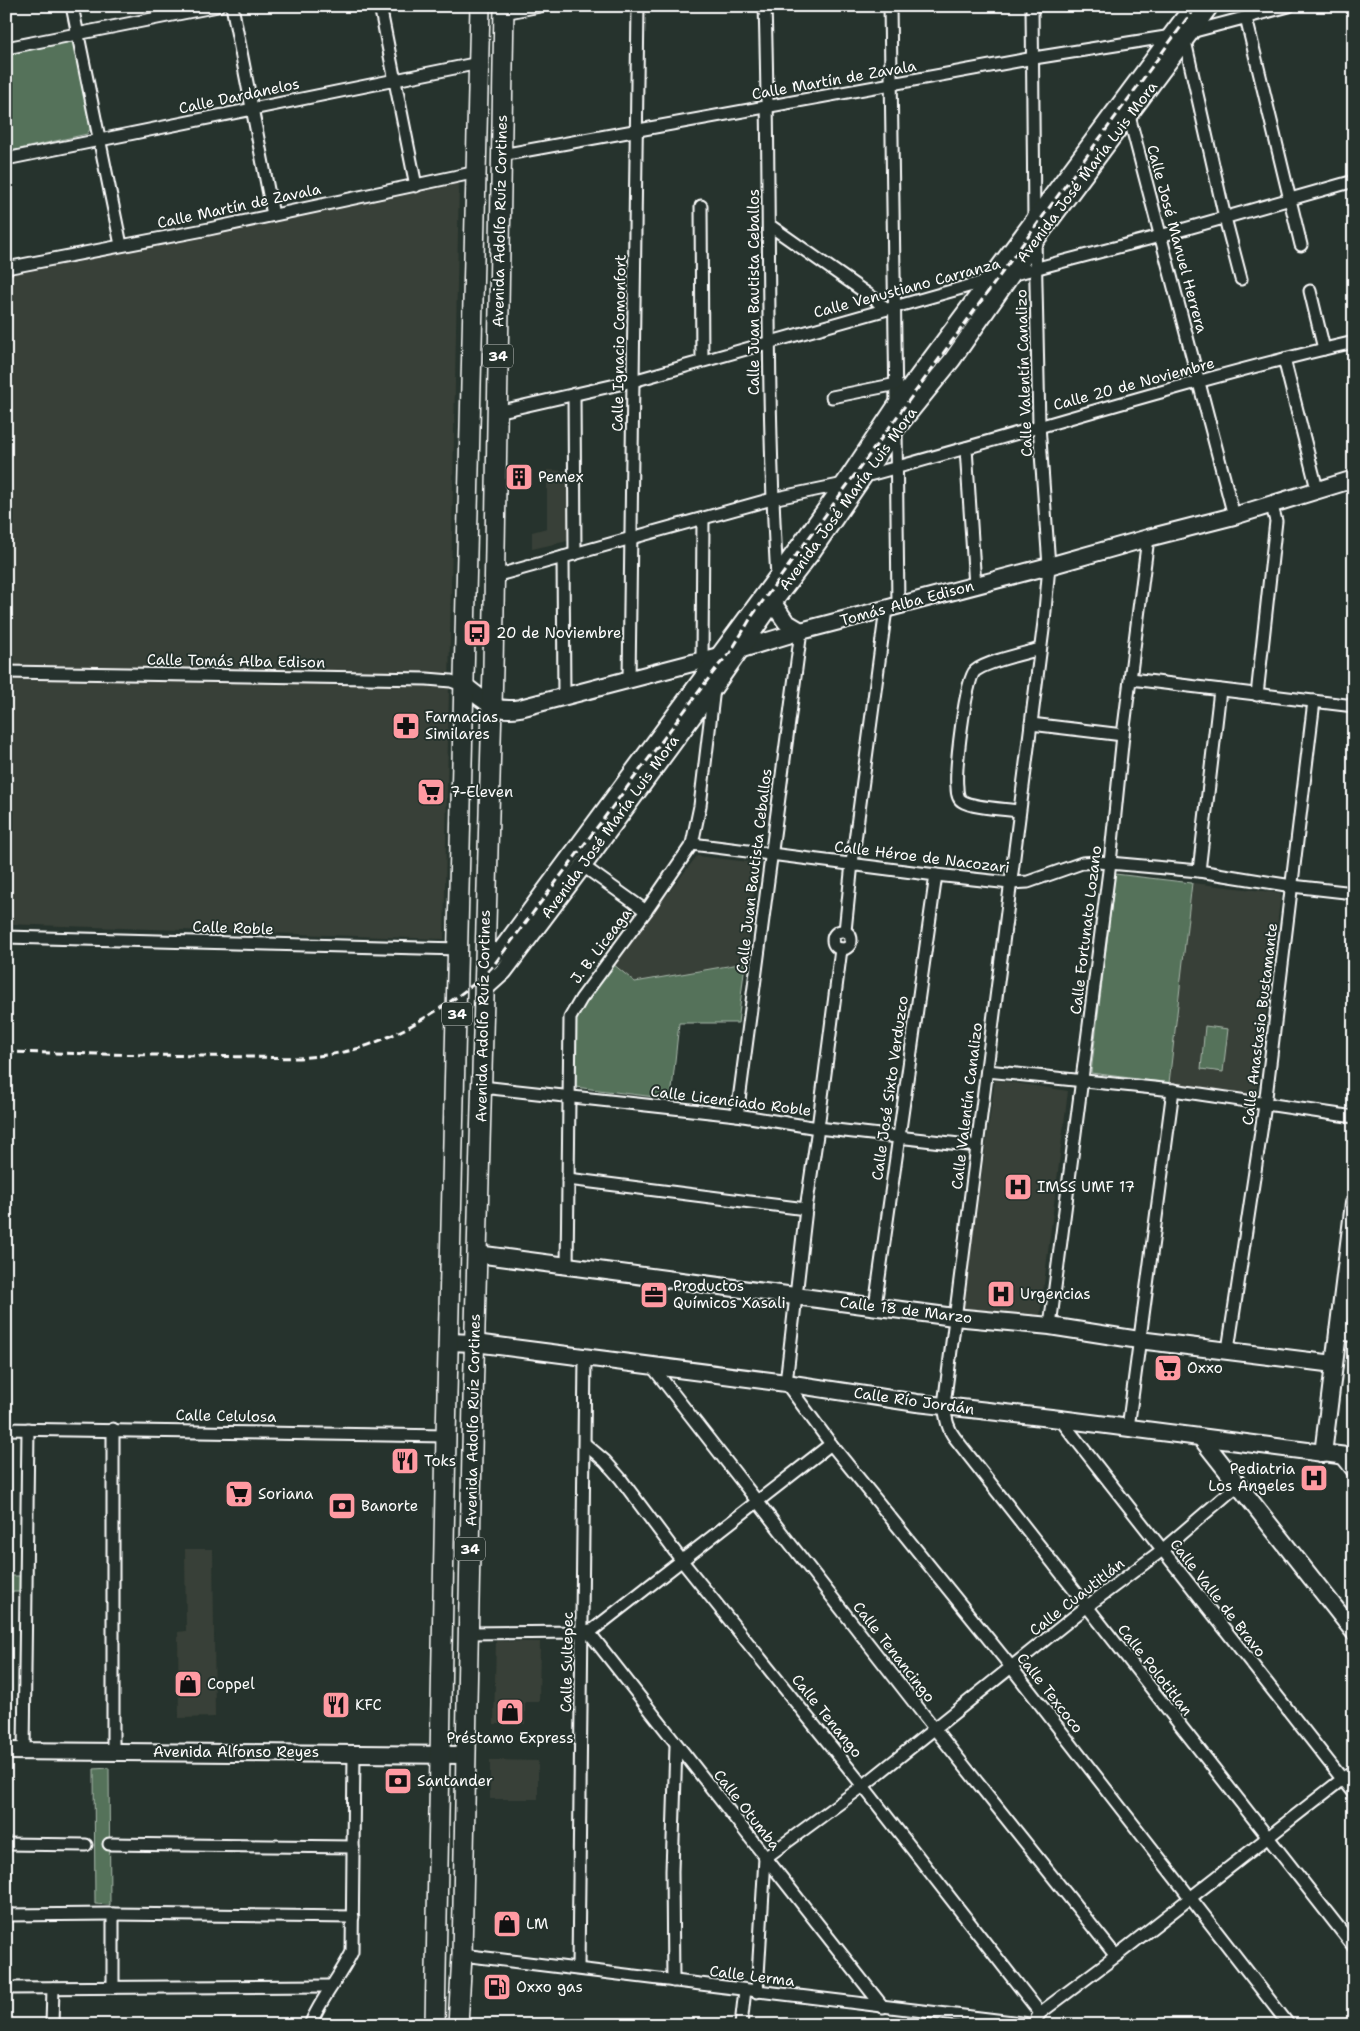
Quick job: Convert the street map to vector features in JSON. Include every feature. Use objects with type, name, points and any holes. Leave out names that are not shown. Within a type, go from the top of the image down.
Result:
[{"type":"main road","name":"Avenida Adolfo Ruíz Cortines","points":[[435,2025],[448,1342],[459,949],[480,6]]},
{"type":"main road","name":"Avenida Adolfo Ruíz Cortines","points":[[458,2025],[462,1955],[465,1755],[495,576],[504,10]]},
{"type":"street","points":[[72,6],[121,245]]},
{"type":"street","points":[[6,48],[218,6]]},
{"type":"street","points":[[232,6],[273,214]]},
{"type":"street","points":[[380,6],[416,186]]},
{"type":"street","points":[[504,10],[540,6]]},
{"type":"street","name":"Calle Ignacio Comonfort","points":[[630,680],[638,6]]},
{"type":"street","name":"Calle Juan Bautista Ceballos","points":[[765,6],[768,106],[768,342],[772,498],[777,577]]},
{"type":"street","points":[[890,6],[893,85],[890,307],[897,384],[896,406]]},
{"type":"street","name":"Calle Valentín Canalizo","points":[[944,1405],[1050,566],[1039,425],[1034,219],[1034,58],[1032,6]]},
{"type":"street","name":"Avenida José María Luis Mora","points":[[484,967],[502,949],[719,656],[844,484],[896,406],[1034,219],[1183,36],[1210,6]]},
{"type":"street","name":"Calle Martín de Zavala","points":[[501,155],[1034,58],[1183,36],[1289,6]]},
{"type":"street","name":"Avenida José María Luis Mora","points":[[484,990],[504,971],[583,866],[809,556],[896,429],[952,360],[1035,241],[1129,116],[1183,36],[1190,8]]},
{"type":"street","points":[[1246,18],[1301,245]]},
{"type":"street","points":[[1183,36],[1241,279]]},
{"type":"street","name":"Calle Dardanelos","points":[[6,159],[479,63]]},
{"type":"street","name":"Calle José Manuel Herrera","points":[[1129,116],[1234,516]]},
{"type":"street","name":"Calle Martín de Zavala","points":[[6,268],[210,229],[273,214],[477,172]]},
{"type":"street","name":"Calle Venustiano Carranza","points":[[497,412],[633,381],[890,307],[1160,236],[1354,181]]},
{"type":"street","points":[[701,206],[702,361]]},
{"type":"street","points":[[769,225],[876,300],[890,307]]},
{"type":"street","points":[[1310,291],[1324,349]]},
{"type":"street","name":"Calle 20 de Noviembre","points":[[865,476],[966,448],[1039,425],[1354,342]]},
{"type":"street","points":[[1284,359],[1317,490]]},
{"type":"street","points":[[832,397],[897,384]]},
{"type":"street","points":[[574,394],[575,554]]},
{"type":"street","points":[[786,1382],[806,1209],[841,948],[834,943],[834,936],[838,932],[845,931],[852,863],[892,607],[897,467],[896,429]]},
{"type":"street","points":[[966,448],[975,586]]},
{"type":"street","name":"Tomás Alba Edison","points":[[492,706],[510,710],[630,680],[739,651],[801,631],[1234,516],[1271,503],[1354,479]]},
{"type":"street","points":[[495,576],[631,537],[704,519],[772,498],[844,484]]},
{"type":"street","points":[[1257,695],[1276,521],[1271,503]]},
{"type":"street","points":[[702,661],[704,519]]},
{"type":"street","name":"Calle Fortunato Lozano","points":[[1050,1326],[1110,863],[1123,735],[1148,538]]},
{"type":"street","points":[[563,557],[564,697]]},
{"type":"street","points":[[773,603],[786,622],[801,631]]},
{"type":"street","name":"Calle Juan Bautista Ceballos","points":[[738,1115],[801,631]]},
{"type":"street","points":[[1019,811],[962,802],[957,787],[963,721],[970,679],[975,671],[1040,649]]},
{"type":"street","name":"J. B. Liceaga","points":[[567,1266],[569,1026],[573,1010],[646,911],[692,844],[700,806],[719,656]]},
{"type":"street","name":"Calle Tomás Alba Edison","points":[[6,672],[434,680],[451,681],[465,686]]},
{"type":"street","points":[[1131,680],[1354,706]]},
{"type":"street","points":[[465,686],[492,706]]},
{"type":"street","points":[[1199,871],[1220,690]]},
{"type":"street","name":"Calle Anastasio Bustamante","points":[[1228,1350],[1266,1105],[1314,701]]},
{"type":"street","points":[[1031,724],[1123,735]]},
{"type":"street","name":"Calle Héroe de Nacozari","points":[[692,844],[1010,883],[1028,882],[1082,863],[1110,863],[1199,871],[1292,886],[1354,893]]},
{"type":"street","points":[[583,866],[646,911]]},
{"type":"street","name":"Calle José Sixto Verduzco","points":[[875,1306],[936,875]]},
{"type":"street","name":"Calle Roble","points":[[6,937],[459,949]]},
{"type":"street","points":[[987,1071],[1173,1090],[1354,1117]]},
{"type":"street","name":"Calle Licenciado Roble","points":[[482,1087],[738,1115],[818,1128],[977,1146]]},
{"type":"street","points":[[1128,1428],[1173,1090]]},
{"type":"street","points":[[568,1179],[806,1209]]},
{"type":"street","points":[[1323,1454],[1334,1364],[1346,1332],[1354,1203]]},
{"type":"street","name":"Calle 18 de Marzo","points":[[477,1254],[954,1316],[1050,1326],[1139,1340],[1334,1364]]},
{"type":"street","name":"Calle Río Jordán","points":[[448,1342],[475,1342],[1202,1439],[1347,1456]]},
{"type":"street","name":"Calle Sultepec","points":[[578,1968],[585,1632],[585,1357]]},
{"type":"street","name":"Calle Tenancingo","points":[[651,1365],[934,1728],[1116,1956]]},
{"type":"street","name":"Calle Texcoco","points":[[786,1382],[832,1444],[1012,1668],[1289,2025]]},
{"type":"street","name":"Calle Polotitlan","points":[[944,1405],[949,1430],[1354,1947]]},
{"type":"street","name":"Calle Valle de Bravo","points":[[1060,1419],[1161,1551],[1354,1794]]},
{"type":"street","name":"Calle Celulosa","points":[[6,1429],[114,1429],[446,1436]]},
{"type":"street","points":[[24,1751],[28,1429]]},
{"type":"street","points":[[113,1752],[114,1429]]},
{"type":"street","points":[[1202,1439],[1354,1632]]},
{"type":"street","name":"Calle Tenango","points":[[585,1444],[620,1478],[682,1561],[863,1786],[1039,2019]]},
{"type":"street","points":[[468,1633],[585,1632],[609,1618],[832,1444]]},
{"type":"street","points":[[1347,1456],[1354,1473]]},
{"type":"street","name":"Calle Cuautitlán","points":[[765,1858],[863,1786],[1086,1607],[1161,1551],[1239,1484]]},
{"type":"street","name":"Calle Otumba","points":[[585,1632],[633,1687],[676,1746],[883,2007]]},
{"type":"street","points":[[674,1981],[672,1871],[676,1746]]},
{"type":"street","name":"Avenida Alfonso Reyes","points":[[6,1751],[465,1755]]},
{"type":"street","points":[[310,2025],[316,2009],[344,1969],[352,1952],[354,1753]]},
{"type":"street","points":[[1033,2024],[1116,1956],[1354,1770]]},
{"type":"street","points":[[6,1844],[86,1845]]},
{"type":"street","points":[[109,1844],[353,1847]]},
{"type":"street","points":[[757,1992],[765,1858]]},
{"type":"street","points":[[6,1915],[114,1914],[353,1917]]},
{"type":"street","points":[[113,1987],[114,1914]]},
{"type":"street","name":"Calle Lerma","points":[[462,1955],[1033,2024]]},
{"type":"street","points":[[6,1988],[331,1986]]},
{"type":"street","points":[[52,2025],[53,1988]]},
{"type":"street","points":[[741,2025],[745,1990]]},
{"type":"shaded area","points":[[459,180],[444,939],[6,924],[6,270]]},
{"type":"shaded area","points":[[547,470],[571,471],[572,540],[532,549],[532,532],[547,528]]},
{"type":"shaded area","points":[[697,856],[758,863],[745,963],[635,982],[613,964]]},
{"type":"shaded area","points":[[1192,883],[1281,893],[1256,1095],[1169,1083]]},
{"type":"shaded area","name":"IMSS UMF 17","points":[[995,1080],[1068,1091],[1040,1316],[963,1308]]},
{"type":"shaded area","points":[[185,1549],[213,1549],[215,1717],[179,1718],[178,1632],[186,1631]]},
{"type":"shaded area","points":[[496,1641],[540,1642],[539,1702],[525,1702],[525,1724],[494,1724]]},
{"type":"shaded area","points":[[490,1760],[538,1761],[538,1799],[490,1799]]},
{"type":"green space","points":[[65,40],[74,43],[92,126],[87,134],[6,152],[6,54]]},
{"type":"green space","points":[[1115,874],[1192,883],[1169,1083],[1091,1073]]},
{"type":"green space","points":[[745,963],[738,1023],[679,1023],[671,1099],[575,1087],[575,1014],[613,964],[635,982]]},
{"type":"green space","points":[[1205,1026],[1228,1029],[1223,1072],[1201,1069]]},
{"type":"green space","points":[[6,1576],[20,1576],[20,1592],[6,1592]]},
{"type":"green space","points":[[109,1768],[110,1905],[95,1904],[94,1769]]},
{"type":"railway","points":[[6,1052],[299,1058],[328,1055],[373,1043],[410,1026],[448,1003],[480,978],[493,966],[718,666],[730,653],[752,616],[1196,6]]},
{"type":"place","name":"Pemex","points":[[519,477]]},
{"type":"place","name":"20 de Noviembre","points":[[477,633]]},
{"type":"place","name":"Farmacias Similares","points":[[406,726]]},
{"type":"place","name":"7-Eleven","points":[[431,792]]},
{"type":"place","name":"IMSS UMF 17","points":[[1018,1187]]},
{"type":"place","name":"Urgencias","points":[[1001,1294]]},
{"type":"place","name":"Productos Químicos Xasali","points":[[654,1295]]},
{"type":"place","name":"Oxxo","points":[[1168,1368]]},
{"type":"place","name":"Toks","points":[[405,1461]]},
{"type":"place","name":"Pediatria Los Angeles","points":[[1314,1478]]},
{"type":"place","name":"Soriana","points":[[239,1494]]},
{"type":"place","name":"Banorte","points":[[342,1506]]},
{"type":"place","name":"Coppel","points":[[188,1684]]},
{"type":"place","name":"KFC","points":[[336,1705]]},
{"type":"place","name":"Préstamo Express","points":[[510,1712]]},
{"type":"place","name":"Santander","points":[[398,1781]]},
{"type":"place","name":"LM","points":[[507,1924]]},
{"type":"place","name":"Oxxo gas","points":[[497,1987]]}]
